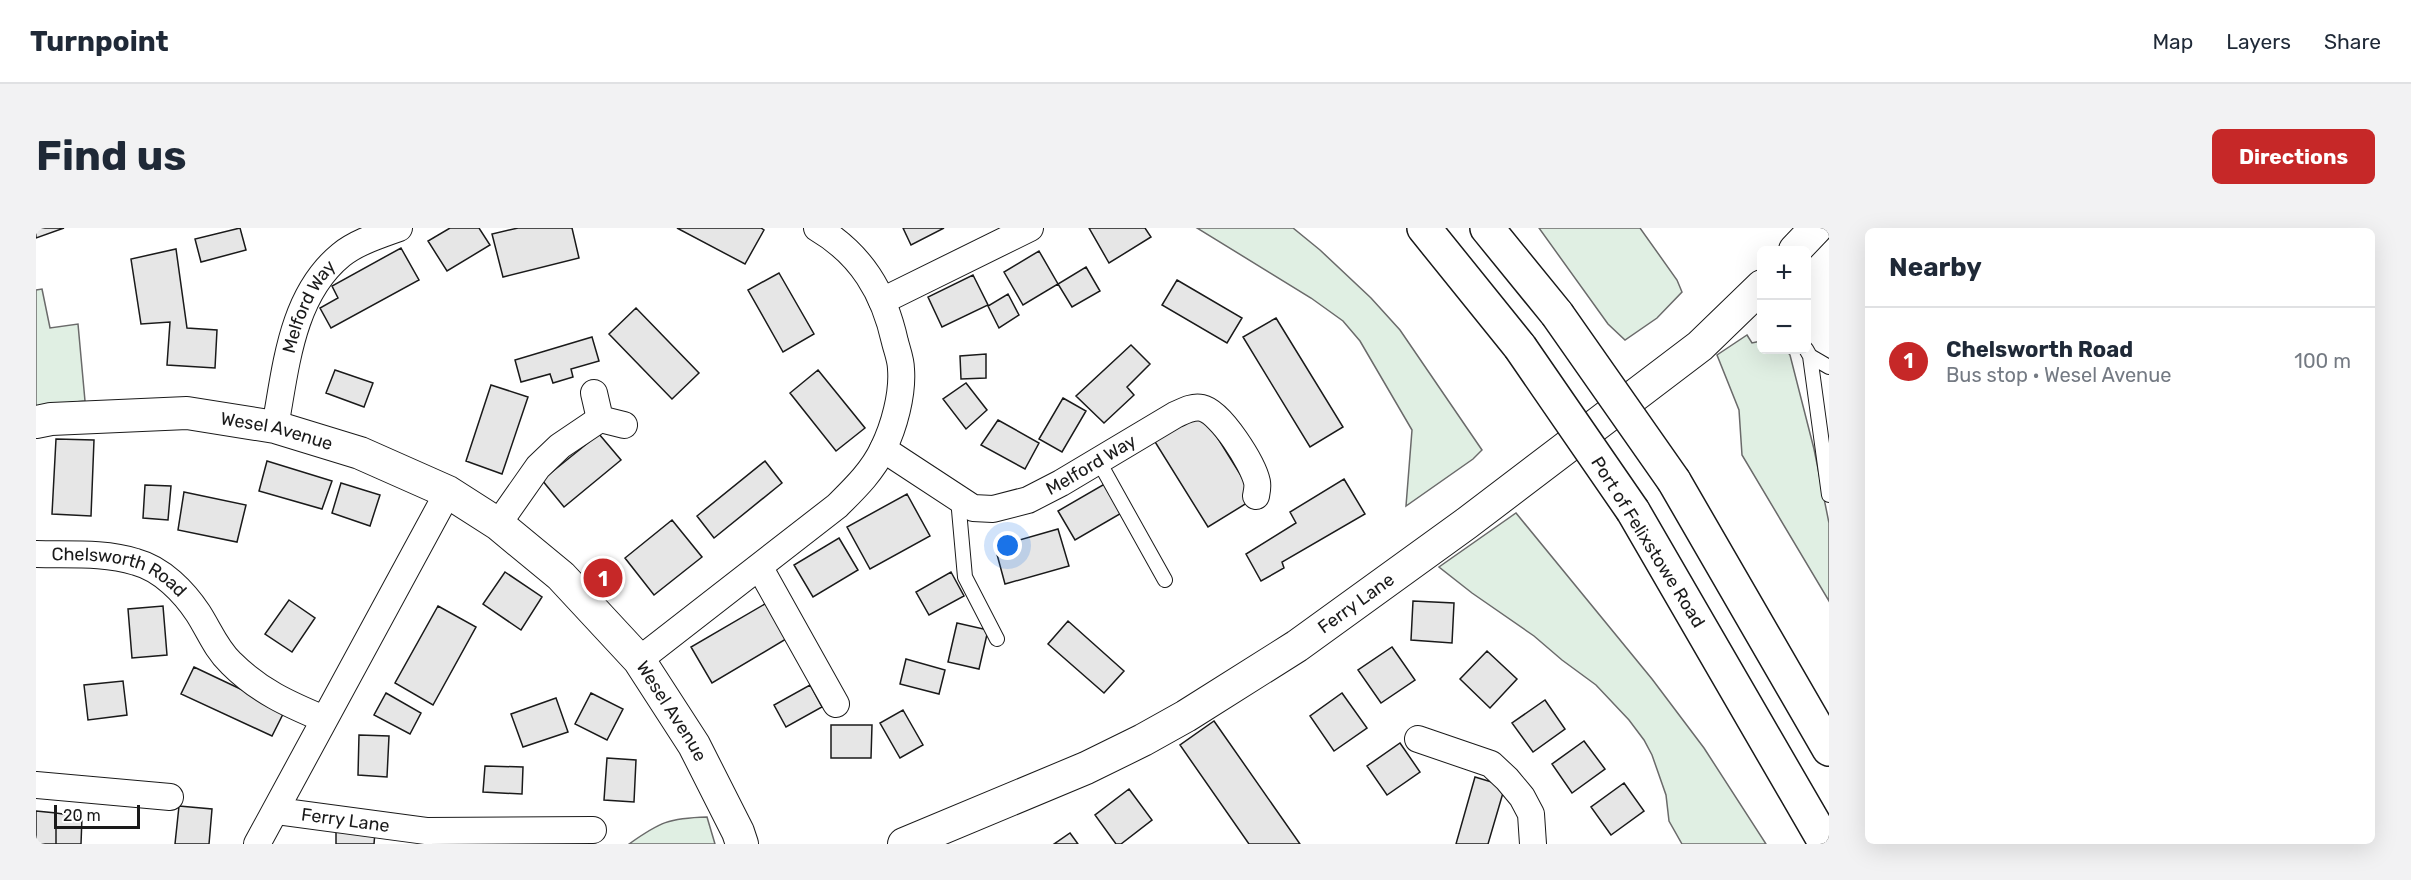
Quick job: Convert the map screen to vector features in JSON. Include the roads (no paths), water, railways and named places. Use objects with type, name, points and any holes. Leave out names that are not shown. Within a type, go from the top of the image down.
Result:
[{"type":"highway","name":"Port of Felixstowe Road","points":[[1424,228],[1520,347],[1633,511],[1826,844]]},
{"type":"highway","points":[[1487,228],[1557,314],[1674,481],[1829,749]]},
{"type":"street","name":"Melford Way","points":[[274,427],[293,333],[307,298],[324,274],[342,255],[368,240],[399,228]]},
{"type":"street","points":[[639,660],[837,506],[866,477],[884,449],[897,407],[902,368],[893,332],[872,279],[841,243],[817,228]]},
{"type":"street","points":[[882,301],[1029,228]]},
{"type":"street","points":[[1799,246],[1816,228]]},
{"type":"street","name":"Ferry Lane","points":[[904,844],[1086,768],[1143,740],[1186,716],[1297,646],[1467,523],[1700,346],[1757,290]]},
{"type":"street","points":[[498,524],[538,467],[560,446],[612,422],[594,393]]},
{"type":"street","name":"Melford Way","points":[[884,449],[973,508],[993,509],[1028,500],[1175,415],[1192,408],[1205,408],[1218,418],[1254,473],[1258,485],[1256,496]]},
{"type":"street","name":"Wesel Avenue","points":[[36,422],[51,419],[187,413],[274,427],[360,453],[448,492],[498,524],[561,576],[639,660],[694,745],[742,844]]},
{"type":"street","points":[[257,844],[277,811],[324,719],[448,492]]},
{"type":"street","name":"Chelsworth Road","points":[[36,554],[105,556],[138,562],[160,573],[181,591],[229,662],[255,684],[278,699],[324,719]]},
{"type":"street","points":[[760,568],[836,704]]},
{"type":"street","points":[[1418,739],[1491,764],[1507,778],[1522,796],[1532,814],[1533,844]]},
{"type":"street","points":[[36,785],[170,797]]},
{"type":"street","name":"Ferry Lane","points":[[277,811],[426,831],[593,830]]},
{"type":"lane","points":[[1808,354],[1829,495]]},
{"type":"lane","points":[[1811,354],[1829,367]]},
{"type":"lane","points":[[1098,460],[1165,579]]},
{"type":"lane","points":[[958,499],[965,577],[997,639]]},
{"type":"place","name":"Chelsworth Road","points":[[603,578]]}]
